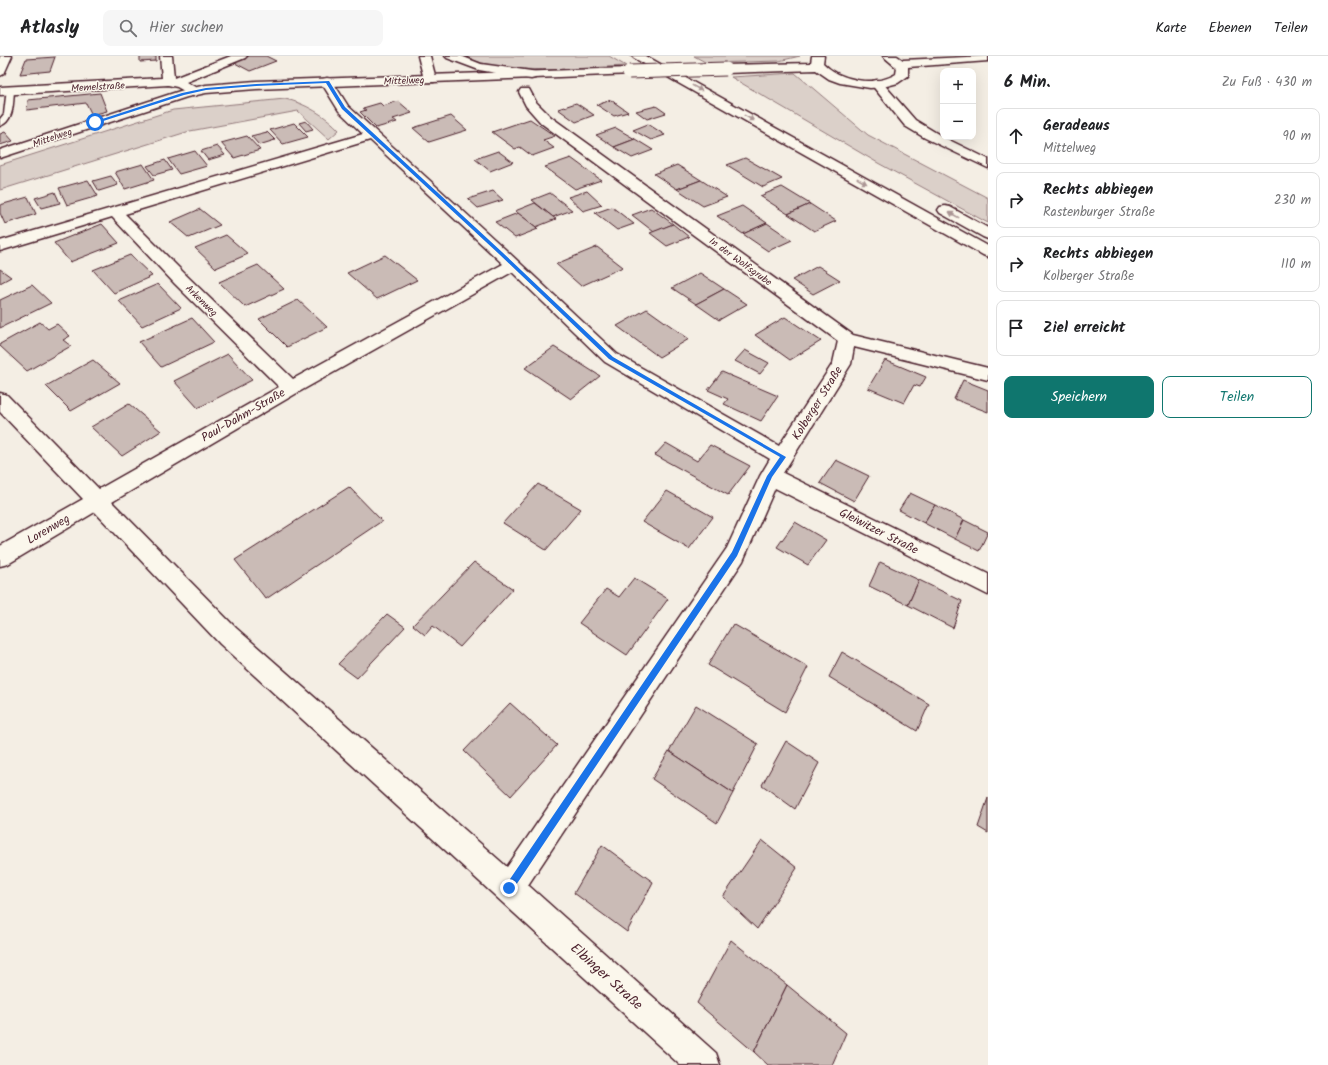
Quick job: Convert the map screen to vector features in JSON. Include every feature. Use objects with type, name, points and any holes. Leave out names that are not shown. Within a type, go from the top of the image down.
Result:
[{"type":"main road","points":[[0,72],[6,56]]},
{"type":"main road","points":[[166,56],[171,82],[241,56]]},
{"type":"main road","points":[[424,56],[430,79]]},
{"type":"main road","points":[[451,56],[479,67],[531,75]]},
{"type":"main road","points":[[451,56],[457,66],[455,78]]},
{"type":"main road","points":[[638,56],[988,252]]},
{"type":"main road","points":[[818,61],[828,74],[842,80],[877,84],[898,79],[903,72],[900,64],[889,56]]},
{"type":"main road","points":[[900,64],[988,58]]},
{"type":"main road","points":[[672,60],[712,82]]},
{"type":"main road","name":"Mittelweg","points":[[0,154],[206,89],[327,82],[726,69],[818,61]]},
{"type":"main road","name":"Memelstraße","points":[[5,91],[171,82],[190,89],[193,92]]},
{"type":"main road","points":[[327,82],[343,108],[611,358],[783,457]]},
{"type":"main road","points":[[877,84],[910,123],[930,135],[988,164]]},
{"type":"main road","name":"In der Wolfsgrube","points":[[525,92],[530,103],[546,120],[847,339],[988,374]]},
{"type":"main road","points":[[0,246],[373,135]]},
{"type":"main road","points":[[936,205],[988,234]]},
{"type":"main road","name":"Arkenweg","points":[[114,211],[181,280],[291,388]]},
{"type":"main road","name":"Paul-Dahm-Straße","points":[[97,500],[291,388],[513,265]]},
{"type":"main road","name":"Kolberger Straße","points":[[509,888],[735,554],[770,476],[842,364],[847,339]]},
{"type":"main road","points":[[0,400],[97,500]]},
{"type":"main road","name":"Gleiwitzer Straße","points":[[770,476],[988,585]]},
{"type":"main road","name":"Lorenweg","points":[[0,557],[97,500]]},
{"type":"main road","name":"Elbinger Straße","points":[[97,500],[228,636],[704,1065]]},
{"type":"lane","points":[[0,124],[8,114],[5,91]]},
{"type":"shaded area","points":[[461,56],[609,56],[626,66],[542,70],[521,69],[480,63]]},
{"type":"shaded area","points":[[694,56],[800,56],[779,61],[707,63]]},
{"type":"shaded area","points":[[795,73],[868,135],[988,198],[988,223],[878,163],[731,77]]},
{"type":"shaded area","points":[[285,99],[299,103],[315,111],[339,130],[329,139],[298,111],[190,131],[0,190],[0,165],[173,110]]},
{"type":"building","points":[[140,56],[156,56],[156,61],[140,62]]},
{"type":"building","points":[[249,56],[266,56],[276,61],[250,71],[233,62]]},
{"type":"building","points":[[55,57],[50,71],[20,74],[26,59]]},
{"type":"building","points":[[100,93],[107,111],[92,115],[86,103],[27,110],[28,100]]},
{"type":"building","points":[[611,100],[628,112],[614,116],[597,105]]},
{"type":"building","points":[[398,101],[412,113],[393,119],[397,122],[376,128],[360,112],[366,110],[363,108],[380,103],[383,106]]},
{"type":"building","points":[[576,103],[594,115],[576,122],[558,109]]},
{"type":"building","points":[[656,106],[666,113],[647,119],[636,111]]},
{"type":"building","points":[[451,116],[467,130],[429,142],[413,128]]},
{"type":"building","points":[[530,119],[555,136],[543,140],[554,148],[532,156],[520,147],[515,149],[492,132]]},
{"type":"building","points":[[306,121],[313,129],[306,131],[299,123]]},
{"type":"building","points":[[294,123],[308,137],[283,144],[270,130]]},
{"type":"building","points":[[648,124],[665,135],[651,140],[633,130]]},
{"type":"building","points":[[616,128],[635,139],[614,147],[596,135]]},
{"type":"building","points":[[5,132],[13,141],[0,145],[0,134]]},
{"type":"building","points":[[267,132],[275,140],[259,145],[251,136]]},
{"type":"building","points":[[247,136],[260,150],[234,158],[221,143]]},
{"type":"building","points":[[635,139],[653,150],[632,158],[614,147]]},
{"type":"building","points":[[217,146],[225,155],[208,160],[201,151]]},
{"type":"building","points":[[195,151],[207,166],[179,174],[168,159]]},
{"type":"building","points":[[498,151],[513,162],[490,171],[475,159]]},
{"type":"building","points":[[571,158],[601,180],[575,189],[545,167]]},
{"type":"building","points":[[745,158],[782,179],[763,187],[727,165]]},
{"type":"building","points":[[165,160],[172,170],[154,175],[147,166]]},
{"type":"building","points":[[143,164],[154,180],[125,189],[115,172]]},
{"type":"building","points":[[677,165],[701,180],[677,189],[654,174]]},
{"type":"building","points":[[111,176],[118,185],[99,191],[93,181]]},
{"type":"building","points":[[88,180],[98,196],[67,205],[59,188]]},
{"type":"building","points":[[701,180],[727,197],[703,206],[677,189]]},
{"type":"building","points":[[782,187],[810,204],[788,214],[760,196]]},
{"type":"building","points":[[493,191],[503,200],[478,208],[468,199]]},
{"type":"building","points":[[587,191],[602,205],[583,211],[568,197]]},
{"type":"building","points":[[55,192],[60,203],[41,208],[35,198]]},
{"type":"building","points":[[550,193],[572,210],[553,217],[532,200]]},
{"type":"building","points":[[28,197],[36,214],[5,224],[0,213],[0,205]]},
{"type":"building","points":[[535,203],[556,219],[536,227],[515,211]]},
{"type":"building","points":[[810,204],[836,221],[814,231],[788,214]]},
{"type":"building","points":[[742,206],[767,223],[743,234],[717,216]]},
{"type":"building","points":[[612,207],[634,224],[617,230],[595,213]]},
{"type":"building","points":[[651,208],[673,224],[654,232],[632,215]]},
{"type":"building","points":[[200,209],[220,225],[189,238],[170,222]]},
{"type":"building","points":[[518,213],[538,229],[515,238],[495,222]]},
{"type":"building","points":[[767,223],[792,240],[768,251],[743,234]]},
{"type":"building","points":[[102,224],[119,243],[70,262],[54,243]]},
{"type":"building","points":[[673,224],[689,237],[667,246],[650,233]]},
{"type":"building","points":[[226,235],[248,254],[216,268],[195,248]]},
{"type":"building","points":[[597,247],[623,267],[581,286],[556,264]]},
{"type":"building","points":[[130,255],[152,276],[114,293],[93,270]]},
{"type":"building","points":[[385,255],[417,280],[377,299],[347,273]]},
{"type":"building","points":[[258,265],[284,289],[245,307],[219,282]]},
{"type":"building","points":[[818,266],[840,280],[813,294],[792,280]]},
{"type":"building","points":[[0,269],[11,277],[0,283]]},
{"type":"building","points":[[700,273],[724,289],[696,304],[672,288]]},
{"type":"building","points":[[158,284],[181,308],[142,326],[119,301]]},
{"type":"building","points":[[32,285],[51,303],[0,328],[0,300]]},
{"type":"building","points":[[724,289],[747,304],[719,320],[696,304]]},
{"type":"building","points":[[298,300],[327,327],[287,347],[259,319]]},
{"type":"building","points":[[647,309],[689,339],[659,357],[617,326]]},
{"type":"building","points":[[785,317],[821,341],[790,360],[755,335]]},
{"type":"building","points":[[192,318],[214,342],[161,367],[139,342]]},
{"type":"building","points":[[40,322],[48,329],[57,324],[70,336],[63,340],[71,346],[27,371],[0,346],[0,344]]},
{"type":"building","points":[[554,347],[600,376],[571,399],[525,368]]},
{"type":"building","points":[[745,350],[769,363],[760,374],[735,361]]},
{"type":"building","points":[[228,354],[252,380],[198,408],[174,381]]},
{"type":"building","points":[[93,360],[120,383],[71,411],[46,386]]},
{"type":"building","points":[[885,360],[926,377],[920,387],[914,385],[904,403],[868,388]]},
{"type":"building","points":[[722,372],[778,396],[761,421],[724,404],[728,399],[708,390]]},
{"type":"building","points":[[963,380],[988,390],[988,412],[954,399]]},
{"type":"building","points":[[129,404],[161,431],[122,456],[91,427]]},
{"type":"building","points":[[666,443],[697,461],[710,445],[750,466],[728,495],[655,455]]},
{"type":"building","points":[[836,460],[869,476],[854,501],[820,483]]},
{"type":"building","points":[[538,484],[581,509],[546,550],[503,523]]},
{"type":"building","points":[[349,487],[382,521],[266,599],[235,560]]},
{"type":"building","points":[[667,491],[713,517],[689,549],[642,522]]},
{"type":"building","points":[[910,493],[935,505],[924,523],[899,510]]},
{"type":"building","points":[[935,505],[964,520],[955,539],[924,523]]},
{"type":"building","points":[[964,520],[988,532],[979,551],[955,539]]},
{"type":"building","points":[[795,522],[826,540],[808,565],[777,547]]},
{"type":"building","points":[[474,562],[513,589],[460,647],[433,626],[425,635],[413,625]]},
{"type":"building","points":[[880,562],[919,580],[908,605],[869,586]]},
{"type":"building","points":[[634,578],[668,599],[627,655],[579,623],[606,589],[619,597]]},
{"type":"building","points":[[919,580],[962,601],[953,628],[908,605]]},
{"type":"building","points":[[387,614],[405,627],[357,678],[338,664]]},
{"type":"building","points":[[733,624],[808,667],[785,712],[708,665]]},
{"type":"building","points":[[842,652],[929,704],[917,731],[829,677]]},
{"type":"building","points":[[510,703],[557,745],[511,796],[464,751]]},
{"type":"building","points":[[696,705],[758,744],[733,793],[669,751]]},
{"type":"building","points":[[786,741],[819,763],[795,809],[762,785]]},
{"type":"building","points":[[669,751],[733,793],[717,823],[652,779]]},
{"type":"building","points":[[988,798],[988,833],[978,827]]},
{"type":"building","points":[[762,840],[797,868],[757,929],[723,897]]},
{"type":"building","points":[[602,845],[653,882],[627,932],[574,893]]},
{"type":"building","points":[[731,940],[787,985],[754,1052],[697,1003]]},
{"type":"building","points":[[787,985],[846,1033],[832,1065],[768,1065],[754,1052]]},
{"type":"route","points":[[95,122],[184,94],[206,89],[327,82],[343,108],[501,253],[611,358],[783,457],[770,476],[735,554],[509,888]]}]
